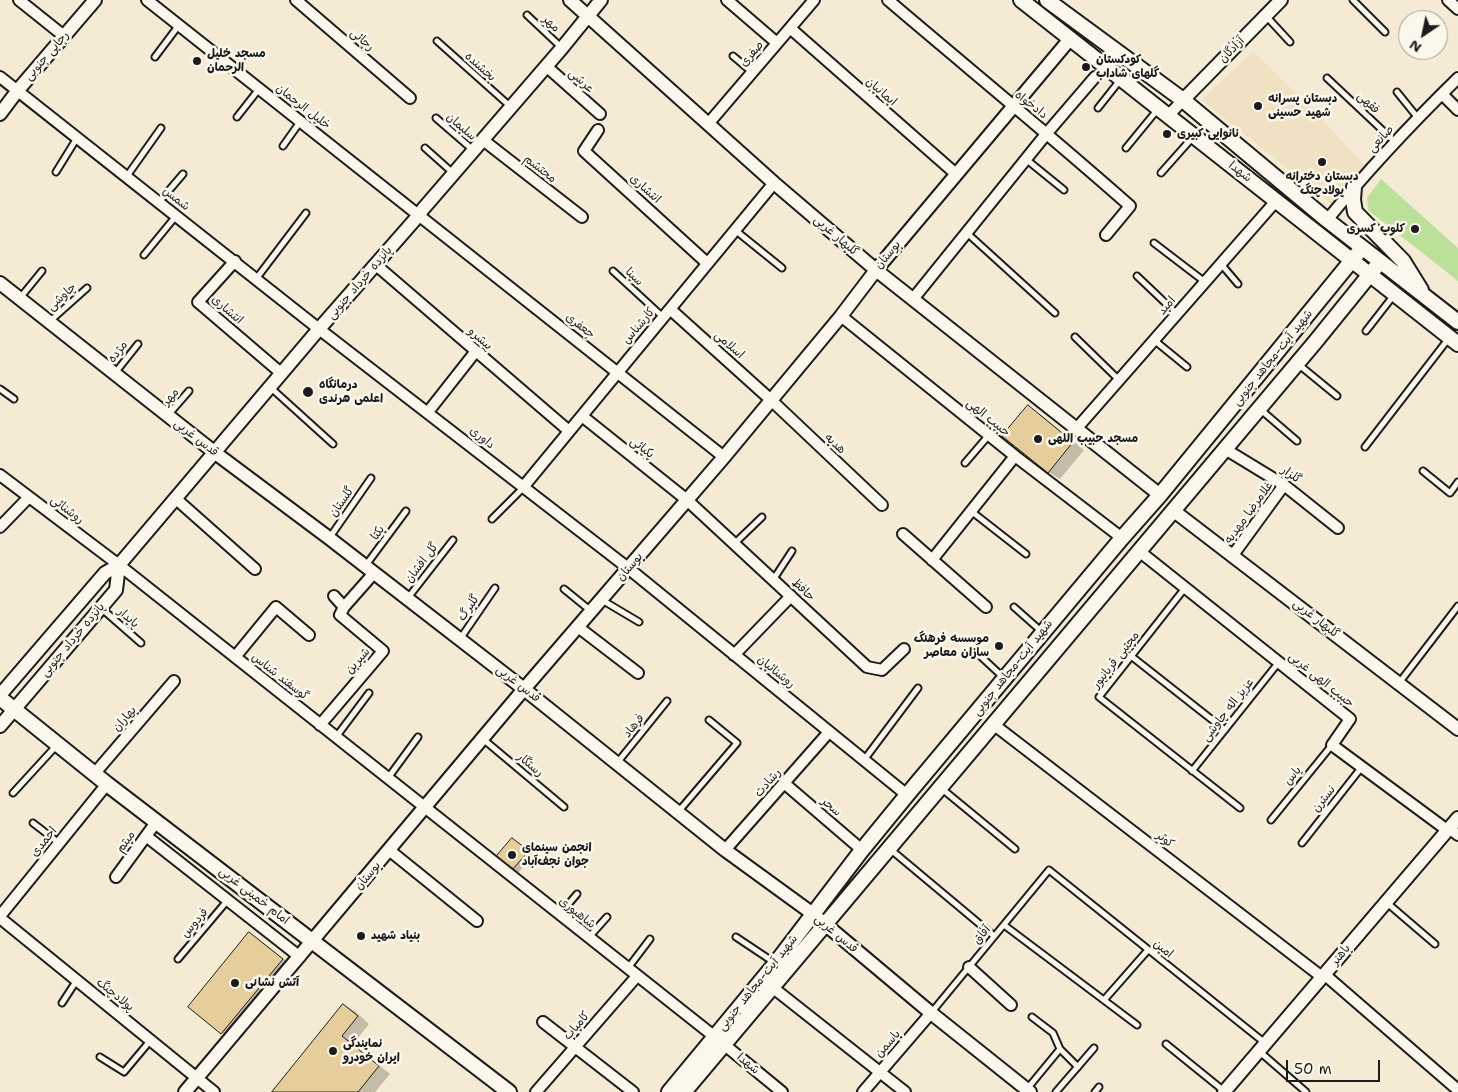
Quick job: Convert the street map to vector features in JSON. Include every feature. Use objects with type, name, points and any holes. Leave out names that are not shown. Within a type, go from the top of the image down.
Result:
[{"type":"main road","name":"شهدا","points":[[1021,0],[1454,341]]},
{"type":"main road","name":"شهدا","points":[[1049,0],[1183,100],[1327,220],[1458,322]]},
{"type":"main road","points":[[1354,187],[1355,212],[1403,261],[1425,298]]},
{"type":"main road","name":"شهید آیت-مجاهد جنوبی","points":[[768,983],[775,964],[862,850],[1043,632],[1160,495],[1362,248]]},
{"type":"main road","name":"شهید آیت-مجاهد جنوبی","points":[[684,1092],[720,1041],[768,983],[825,925],[890,849],[1138,551],[1174,511],[1324,332],[1380,262]]},
{"type":"main road","points":[[1306,318],[1324,332]]},
{"type":"main road","name":"امام خمینی غربی","points":[[0,697],[107,784],[509,1092]]},
{"type":"main road","name":"شهید آیت-مجاهد جنوبی","points":[[669,1092],[720,1041]]},
{"type":"street","points":[[19,0],[64,36]]},
{"type":"street","name":"رجایی جنوبی","points":[[0,114],[18,90],[95,0]]},
{"type":"street","name":"خلیل الرحمان","points":[[147,0],[419,215]]},
{"type":"street","name":"رجائی","points":[[296,0],[410,98]]},
{"type":"street","name":"گلبهار غربی","points":[[570,0],[774,183],[876,270],[1160,495]]},
{"type":"street","name":"پانزده خرداد جنوبی","points":[[0,697],[105,573],[119,565],[269,387],[562,48],[600,0]]},
{"type":"street","points":[[727,0],[777,43]]},
{"type":"street","name":"صفری","points":[[708,124],[814,0]]},
{"type":"street","name":"دادخواه","points":[[888,0],[1012,107],[1048,133],[1130,206],[1106,235]]},
{"type":"street","name":"آزادگان","points":[[1183,100],[1280,0]]},
{"type":"street","points":[[1448,0],[1458,9]]},
{"type":"street","name":"ایمانیان","points":[[790,28],[956,174]]},
{"type":"street","name":"بوستان","points":[[185,1092],[524,689],[688,500],[841,316],[876,270],[1070,39]]},
{"type":"street","name":"عرشی","points":[[546,66],[600,114]]},
{"type":"street","name":"شمس","points":[[0,77],[319,329]]},
{"type":"street","points":[[912,299],[1095,77]]},
{"type":"street","name":"صانعی","points":[[1327,220],[1395,142],[1458,78]]},
{"type":"street","points":[[1442,94],[1458,110]]},
{"type":"street","points":[[1163,112],[1183,100]]},
{"type":"street","name":"انتشاری","points":[[598,130],[584,151],[707,263]]},
{"type":"street","name":"محتشم","points":[[483,140],[582,218]]},
{"type":"street","name":"کارشناس","points":[[524,486],[774,183]]},
{"type":"street","name":"امید","points":[[1077,428],[1276,201]]},
{"type":"street","name":"جعفری","points":[[419,215],[724,457]]},
{"type":"street","name":"انتشاری","points":[[235,261],[198,302],[281,373]]},
{"type":"street","name":"پیشرو","points":[[376,265],[569,431]]},
{"type":"street","name":"قدس غربی","points":[[0,283],[214,452],[329,538],[524,689],[725,850],[813,914],[1028,1091]]},
{"type":"street","name":"اسلامی","points":[[666,313],[771,400]]},
{"type":"street","name":"حبیب الهی","points":[[841,316],[1122,538]]},
{"type":"street","name":"داوری","points":[[319,329],[628,568]]},
{"type":"street","points":[[428,412],[476,351]]},
{"type":"street","name":"هدیه","points":[[771,400],[882,505]]},
{"type":"street","name":"یکپائی","points":[[582,416],[688,500]]},
{"type":"street","name":"گلزار","points":[[1225,449],[1284,485],[1338,528]]},
{"type":"street","points":[[932,560],[1016,456]]},
{"type":"street","name":"روشنائی","points":[[0,475],[119,565]]},
{"type":"street","name":"غلامرضا مهدیه","points":[[1233,555],[1284,485]]},
{"type":"street","points":[[0,527],[29,497]]},
{"type":"street","points":[[175,498],[255,569]]},
{"type":"street","name":"حافظ","points":[[688,500],[866,667],[882,670],[904,649]]},
{"type":"street","name":"گلبهار غربی","points":[[1174,511],[1458,729]]},
{"type":"street","points":[[903,534],[986,607]]},
{"type":"street","name":"حبیب الهی غربی","points":[[1138,551],[1350,719],[1332,745]]},
{"type":"street","name":"پانزده خرداد جنوبی","points":[[0,726],[116,590],[119,565]]},
{"type":"street","name":"گوسفند شناس","points":[[119,565],[425,808]]},
{"type":"street","name":"روشنائیان","points":[[628,568],[907,795]]},
{"type":"street","points":[[344,607],[370,570]]},
{"type":"street","name":"شیرین","points":[[320,725],[382,651],[340,615],[344,607],[334,596]]},
{"type":"street","points":[[734,655],[791,596]]},
{"type":"street","points":[[235,657],[276,607],[309,635]]},
{"type":"street","points":[[578,627],[638,673]]},
{"type":"street","name":"بهاران","points":[[94,773],[174,681]]},
{"type":"street","name":"کوثر","points":[[993,724],[1323,976],[1458,1090]]},
{"type":"street","name":"رشادت","points":[[725,850],[829,732]]},
{"type":"street","points":[[1332,745],[1361,768],[1452,831]]},
{"type":"street","name":"سحر","points":[[784,783],[862,850]]},
{"type":"street","name":"احمدی","points":[[0,917],[107,784]]},
{"type":"street","name":"شاهپوری","points":[[425,808],[720,1041]]},
{"type":"street","name":"باهنر","points":[[1224,1092],[1386,902],[1452,831],[1458,818]]},
{"type":"street","name":"میثم","points":[[116,878],[157,821]]},
{"type":"street","points":[[146,836],[300,957]]},
{"type":"street","points":[[389,850],[477,921]]},
{"type":"street","name":"پولادچنگ","points":[[0,917],[214,1092]]},
{"type":"street","points":[[969,967],[1011,1005]]},
{"type":"street","name":"کامیاب","points":[[536,1092],[637,976]]},
{"type":"street","points":[[768,983],[905,1092]]},
{"type":"street","name":"یاسمن","points":[[863,1092],[931,1013]]},
{"type":"street","points":[[543,1022],[633,1092]]},
{"type":"street","name":"شهدا","points":[[720,1041],[782,1092]]},
{"type":"lane","points":[[1353,0],[1385,32]]},
{"type":"lane","name":"مهر","points":[[526,14],[562,48]]},
{"type":"lane","points":[[1266,16],[1290,42]]},
{"type":"lane","points":[[155,57],[179,25]]},
{"type":"lane","name":"بخشنده","points":[[437,41],[511,107]]},
{"type":"lane","points":[[734,56],[752,72]]},
{"type":"lane","name":"فقهی","points":[[1327,78],[1395,142]]},
{"type":"lane","points":[[1098,108],[1121,79]]},
{"type":"lane","points":[[237,117],[259,89]]},
{"type":"lane","points":[[1397,92],[1418,118]]},
{"type":"lane","points":[[1126,148],[1163,112]]},
{"type":"lane","name":"سلیمان","points":[[436,118],[473,151]]},
{"type":"lane","points":[[283,146],[301,122]]},
{"type":"lane","points":[[126,176],[161,128]]},
{"type":"lane","points":[[1161,173],[1194,136]]},
{"type":"lane","points":[[56,172],[78,137]]},
{"type":"lane","points":[[425,148],[454,174]]},
{"type":"lane","points":[[1027,160],[1064,190]]},
{"type":"lane","points":[[159,202],[183,174]]},
{"type":"lane","points":[[256,279],[306,213]]},
{"type":"lane","points":[[144,255],[176,216]]},
{"type":"lane","points":[[735,230],[782,268]]},
{"type":"lane","points":[[967,233],[1055,313]]},
{"type":"lane","points":[[1154,243],[1205,282]]},
{"type":"lane","points":[[1221,264],[1238,284]]},
{"type":"lane","points":[[20,299],[42,271]]},
{"type":"lane","name":"سینا","points":[[614,271],[666,313]]},
{"type":"lane","points":[[1137,276],[1177,314]]},
{"type":"lane","name":"چاوشی","points":[[49,322],[87,288]]},
{"type":"lane","points":[[1366,331],[1394,294]]},
{"type":"lane","points":[[1075,338],[1119,380]]},
{"type":"lane","points":[[1154,340],[1187,366]]},
{"type":"lane","points":[[1365,447],[1454,341]]},
{"type":"lane","name":"مژده","points":[[114,374],[138,344]]},
{"type":"lane","points":[[1297,364],[1337,396]]},
{"type":"lane","points":[[269,387],[333,444]]},
{"type":"lane","points":[[0,389],[14,399]]},
{"type":"lane","name":"مهر","points":[[168,416],[189,391]]},
{"type":"lane","points":[[1259,408],[1297,441]]},
{"type":"lane","points":[[965,463],[990,435]]},
{"type":"lane","points":[[1423,471],[1450,493],[1458,482]]},
{"type":"lane","name":"گلستان","points":[[329,538],[371,478]]},
{"type":"lane","points":[[492,519],[524,486]]},
{"type":"lane","name":"یکتا","points":[[370,570],[406,511]]},
{"type":"lane","points":[[971,511],[1026,554]]},
{"type":"lane","points":[[734,544],[762,517]]},
{"type":"lane","name":"گل افشان","points":[[408,599],[452,540]]},
{"type":"lane","points":[[773,580],[792,551]]},
{"type":"lane","name":"گلبرگ","points":[[460,640],[495,588]]},
{"type":"lane","name":"مجتبی قربانپور","points":[[1185,588],[1098,697],[1192,771]]},
{"type":"lane","points":[[564,589],[591,612]]},
{"type":"lane","points":[[601,600],[639,622]]},
{"type":"lane","points":[[1399,684],[1458,606]]},
{"type":"lane","points":[[1014,607],[1043,632]]},
{"type":"lane","name":"پایدار","points":[[101,608],[142,643]]},
{"type":"lane","points":[[976,652],[1005,679]]},
{"type":"lane","points":[[1131,656],[1225,730]]},
{"type":"lane","name":"عزیز اله چاوشی","points":[[1192,771],[1279,662]]},
{"type":"lane","points":[[864,760],[918,688]]},
{"type":"lane","points":[[336,738],[369,693]]},
{"type":"lane","name":"فرهاد","points":[[617,763],[667,701]]},
{"type":"lane","points":[[678,812],[736,743],[709,720]]},
{"type":"lane","points":[[388,779],[418,737]]},
{"type":"lane","name":"رستگار","points":[[483,739],[564,807]]},
{"type":"lane","points":[[13,794],[58,745]]},
{"type":"lane","name":"یاس","points":[[1271,820],[1332,745]]},
{"type":"lane","name":"نسترن","points":[[1302,843],[1361,768]]},
{"type":"lane","points":[[1192,771],[1240,808]]},
{"type":"lane","points":[[940,788],[1015,848]]},
{"type":"lane","points":[[33,823],[59,843]]},
{"type":"lane","points":[[890,849],[994,936]]},
{"type":"lane","name":"آفاق","points":[[931,1013],[1049,870]]},
{"type":"lane","name":"امین","points":[[1049,870],[1148,950],[1262,1048],[1306,1092]]},
{"type":"lane","points":[[560,915],[577,894]]},
{"type":"lane","name":"فردوس","points":[[178,959],[228,900]]},
{"type":"lane","points":[[1386,902],[1435,944]]},
{"type":"lane","points":[[589,938],[607,917]]},
{"type":"lane","points":[[1004,925],[1138,1025]]},
{"type":"lane","points":[[736,937],[775,964]]},
{"type":"lane","points":[[628,968],[650,939]]},
{"type":"lane","points":[[1104,1000],[1148,950]]},
{"type":"lane","points":[[62,1003],[77,980]]},
{"type":"lane","points":[[1032,1017],[1054,1032],[1060,1048],[1078,1067]]},
{"type":"lane","points":[[100,1057],[124,1072],[150,1041]]},
{"type":"lane","points":[[1166,1044],[1224,1092]]},
{"type":"lane","points":[[1028,1091],[1060,1048]]},
{"type":"lane","points":[[1056,1092],[1094,1048]]},
{"type":"shaded area","points":[[1253,51],[1314,111],[1366,167],[1334,206],[1202,100]]},
{"type":"green space","name":"کلوپ کسری","points":[[1381,179],[1458,248],[1458,281],[1368,210],[1367,198]]},
{"type":"building","name":"مسجد حبیب اللهی","points":[[1028,405],[1073,442],[1048,473],[1002,436]]},
{"type":"building","name":"انجمن سینمای جوان نجف‌آباد","points":[[512,838],[529,851],[511,871],[495,858]]},
{"type":"building","name":"آتش نشانی","points":[[249,932],[283,959],[221,1034],[188,1007]]},
{"type":"building","name":"نمایندگی ایران خودرو","points":[[343,1004],[358,1016],[342,1036],[379,1066],[358,1092],[272,1092]]},
{"type":"place","name":"مسجد خلیل الرحمان","points":[[197,61]]},
{"type":"place","name":"کودکستان گلهای شاداب","points":[[1086,67]]},
{"type":"place","name":"دبستان پسرانه شهید حسینی","points":[[1258,106]]},
{"type":"place","name":"نانوایی کبیری","points":[[1167,134]]},
{"type":"place","name":"دبستان دخترانه پولادچنگ","points":[[1322,162]]},
{"type":"place","name":"کلوپ کسری","points":[[1415,229]]},
{"type":"place","name":"درمانگاه اعلمی هرندی","points":[[308,392]]},
{"type":"place","name":"مسجد حبیب اللهی","points":[[1038,439]]},
{"type":"place","name":"موسسه فرهنگ سازان معاصر","points":[[999,646]]},
{"type":"place","name":"انجمن سینمای جوان نجف‌آباد","points":[[512,855]]},
{"type":"place","name":"بنیاد شهید","points":[[361,936]]},
{"type":"place","name":"آتش نشانی","points":[[235,983]]},
{"type":"place","name":"نمایندگی ایران خودرو","points":[[333,1051]]}]
